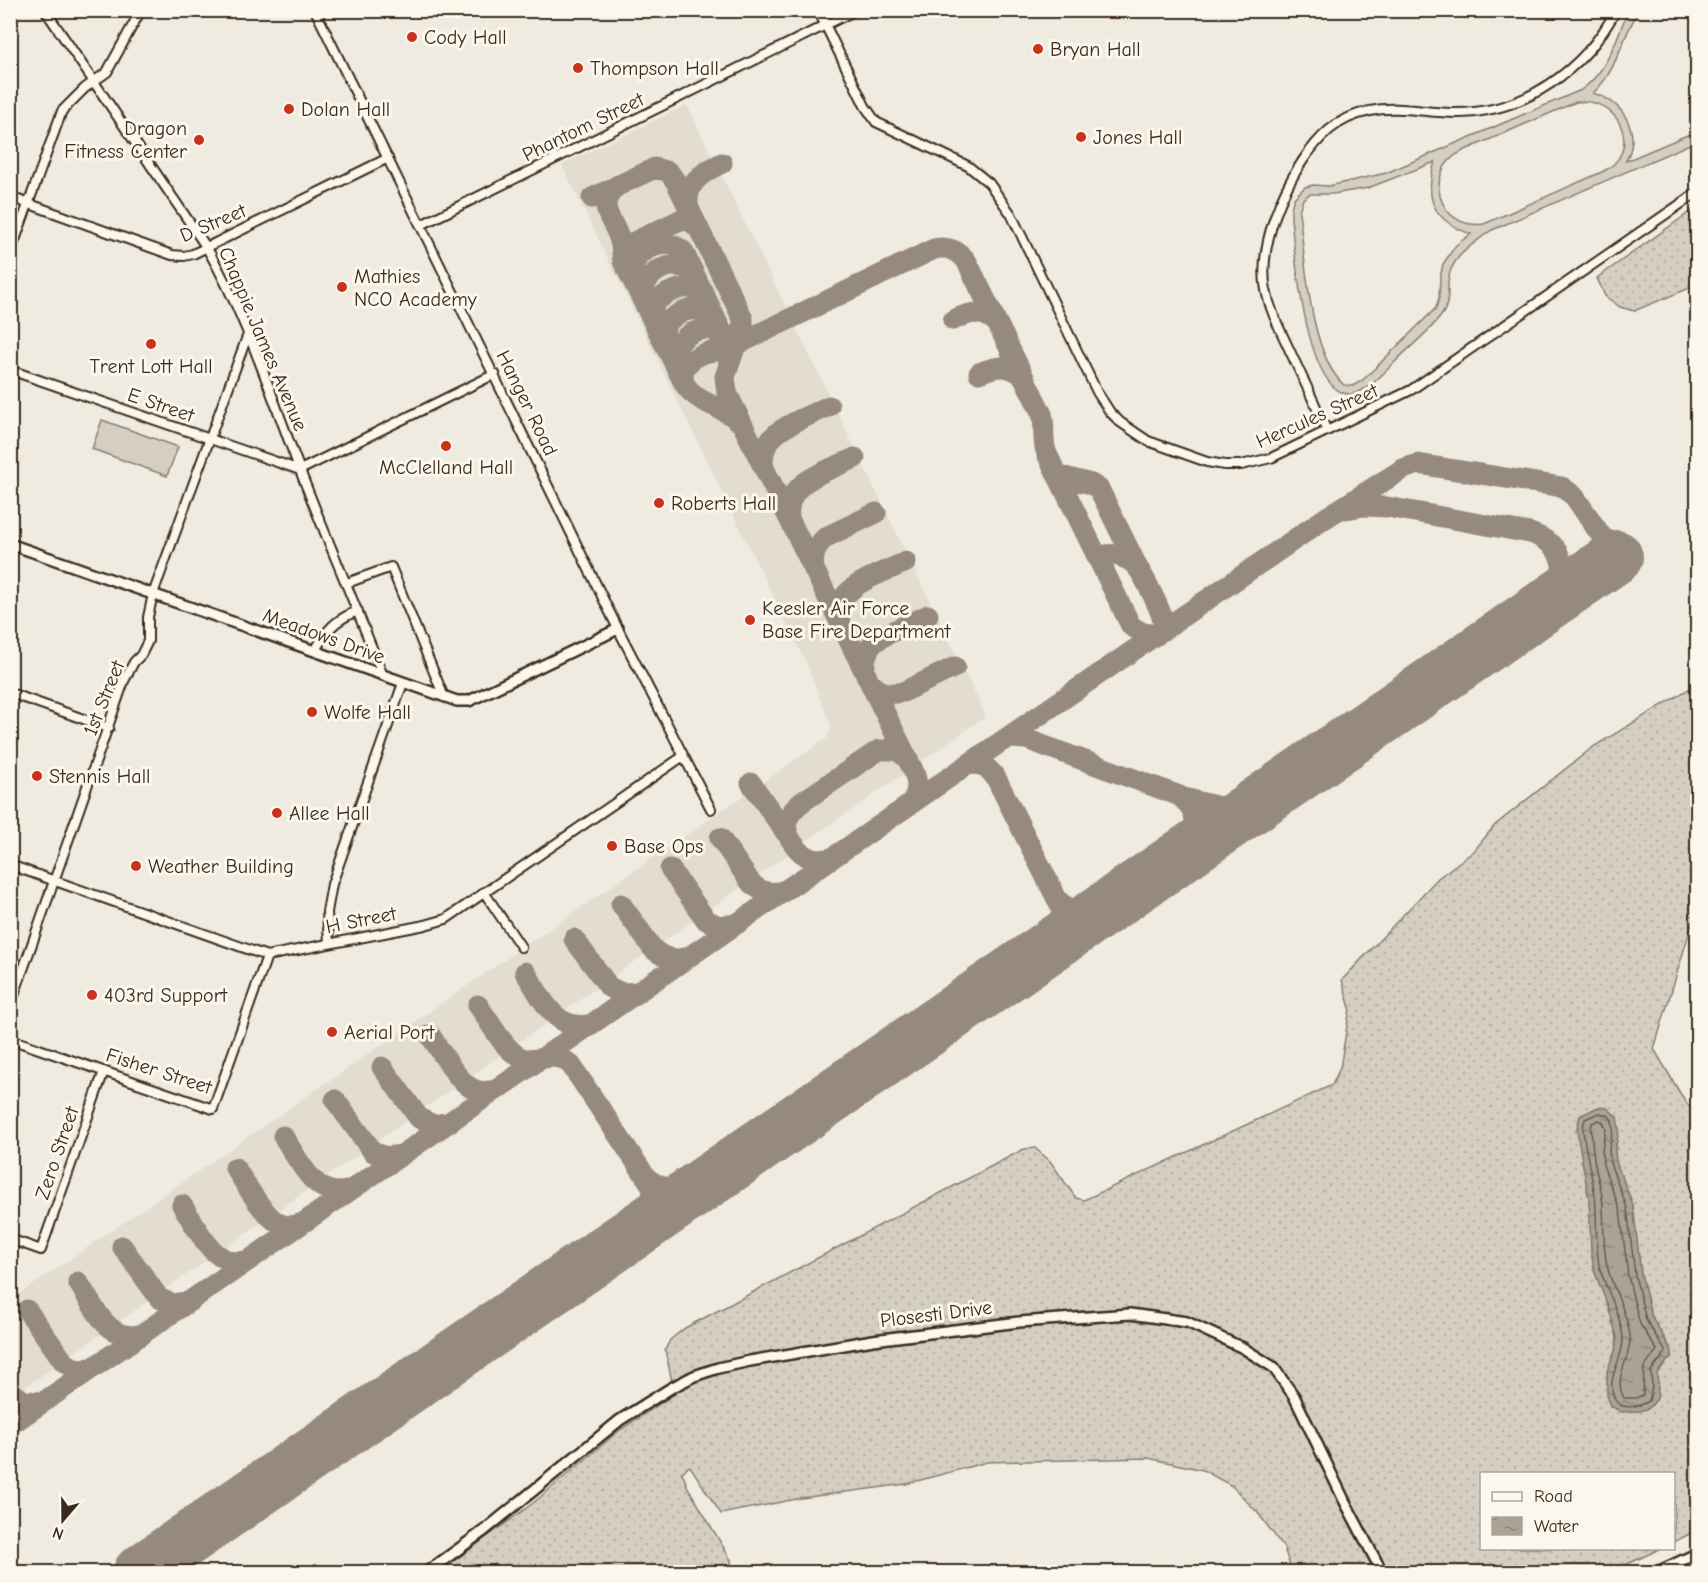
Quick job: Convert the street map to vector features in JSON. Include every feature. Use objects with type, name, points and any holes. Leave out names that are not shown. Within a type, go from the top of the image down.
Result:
[{"type":"street","name":"Chappie James Avenue","points":[[45,10],[207,248],[220,271],[248,334],[383,676]]},
{"type":"street","points":[[10,254],[62,111],[107,72],[141,10]]},
{"type":"street","name":"Hanger Road","points":[[315,10],[618,628],[682,757],[711,809]]},
{"type":"street","name":"Hercules Street","points":[[818,10],[865,106],[876,122],[968,166],[997,192],[1011,214],[1097,392],[1120,422],[1148,441],[1207,462],[1241,465],[1271,458],[1411,390],[1698,192]]},
{"type":"street","name":"Phantom Street","points":[[421,225],[856,10]]},
{"type":"street","points":[[1327,431],[1271,309],[1264,278],[1266,250],[1273,226],[1287,189],[1302,161],[1328,131],[1357,114],[1394,108],[1441,113],[1474,112],[1505,105],[1533,94],[1558,79],[1584,57],[1616,10]]},
{"type":"street","name":"D Street","points":[[10,197],[172,255],[184,256],[207,248],[388,158]]},
{"type":"street","name":"1st Street","points":[[10,1007],[127,672],[141,655],[148,641],[148,617],[153,594],[248,334]]},
{"type":"street","name":"E Street","points":[[10,370],[300,470]]},
{"type":"street","points":[[300,470],[495,374]]},
{"type":"street","name":"Meadows Drive","points":[[10,544],[457,701],[469,701],[618,628]]},
{"type":"street","points":[[347,583],[391,567],[444,697]]},
{"type":"street","points":[[315,651],[327,630],[335,622],[358,611]]},
{"type":"street","points":[[329,943],[327,912],[332,884],[403,683]]},
{"type":"street","points":[[10,693],[109,728]]},
{"type":"street","name":"H Street","points":[[267,956],[446,919],[682,757]]},
{"type":"street","points":[[10,865],[267,956]]},
{"type":"street","points":[[484,892],[520,947]]},
{"type":"street","name":"Fisher Street","points":[[10,1039],[213,1109],[267,956]]},
{"type":"street","name":"Zero Street","points":[[10,1239],[41,1250],[104,1071]]},
{"type":"street","name":"Plosesti Drive","points":[[427,1572],[485,1530],[620,1420],[694,1376],[750,1361],[873,1340],[1019,1322],[1130,1314],[1186,1322],[1243,1348],[1273,1367],[1294,1396],[1382,1572]]},
{"type":"street","points":[[1660,1572],[1698,1553]]},
{"type":"shaded area","points":[[1628,11],[1639,11],[1608,75],[1593,93],[1613,103],[1627,119],[1632,139],[1626,161],[1697,131],[1697,141],[1490,231],[1463,252],[1453,265],[1448,282],[1446,306],[1438,320],[1363,390],[1351,394],[1336,389],[1323,372],[1305,319],[1291,218],[1294,198],[1305,187],[1329,186],[1386,173],[1581,90],[1605,64]],"holes":[[[1576,102],[1591,102],[1605,108],[1615,116],[1624,139],[1622,152],[1615,163],[1602,172],[1484,224],[1468,224],[1455,218],[1446,209],[1440,197],[1439,184],[1442,171],[1450,160],[1463,151]],[[1435,162],[1430,187],[1435,207],[1448,222],[1471,234],[1456,245],[1443,264],[1436,308],[1363,380],[1353,386],[1344,385],[1332,370],[1316,328],[1299,211],[1303,199],[1310,194],[1333,194],[1368,188]]]},
{"type":"shaded area","points":[[687,105],[986,716],[11,1397],[11,1300],[827,738],[831,726],[807,665],[562,165]]},
{"type":"shaded area","points":[[1697,207],[1697,285],[1634,311],[1620,307],[1605,296],[1597,278]]},
{"type":"shaded area","points":[[102,420],[178,447],[167,476],[92,449]]},
{"type":"shaded area","points":[[1697,684],[1697,907],[1654,1049],[1697,1118],[1697,1530],[1675,1541],[1675,1472],[1480,1472],[1480,1550],[1658,1550],[1610,1572],[1292,1572],[1284,1548],[1258,1513],[1232,1486],[1203,1470],[1148,1458],[987,1462],[906,1484],[801,1498],[721,1514],[690,1466],[682,1472],[687,1486],[731,1560],[732,1572],[439,1572],[532,1504],[620,1430],[675,1394],[665,1350],[670,1340],[685,1328],[1024,1149],[1035,1148],[1050,1161],[1076,1198],[1084,1200],[1332,1085],[1340,1068],[1350,1008],[1342,980],[1438,878],[1474,851],[1495,825],[1593,747]]},
{"type":"water","points":[[1598,1107],[1607,1108],[1617,1117],[1619,1130],[1615,1151],[1616,1162],[1633,1205],[1641,1274],[1652,1317],[1672,1351],[1672,1356],[1657,1373],[1657,1399],[1649,1408],[1640,1411],[1621,1412],[1611,1406],[1607,1395],[1607,1371],[1615,1351],[1617,1337],[1595,1273],[1591,1252],[1589,1199],[1577,1128],[1580,1116]]},
{"type":"taxiway","points":[[689,208],[689,192],[696,180],[708,170],[722,163]]},
{"type":"taxiway","points":[[592,198],[655,168],[669,172],[676,182],[743,319],[725,377],[727,393],[913,770],[917,788],[910,805]]},
{"type":"taxiway","points":[[618,185],[607,200],[607,213],[620,241],[623,261],[683,381],[695,396],[728,413],[743,425]]},
{"type":"taxiway","points":[[628,245],[682,219],[690,221],[699,229]]},
{"type":"taxiway","points":[[632,278],[632,269],[636,261],[649,249],[657,245],[666,245],[675,246],[683,251],[727,342],[731,359]]},
{"type":"taxiway","points":[[736,345],[934,249],[944,248],[956,252],[967,262],[1042,414],[1047,454],[1131,626],[1143,633],[1157,635]]},
{"type":"taxiway","points":[[642,299],[647,281],[660,270],[676,266],[694,273]]},
{"type":"taxiway","points":[[653,321],[656,302],[668,293],[689,288],[698,291],[706,299]]},
{"type":"taxiway","points":[[664,343],[663,334],[667,322],[685,311],[698,309],[716,319]]},
{"type":"taxiway","points":[[953,320],[976,313],[997,323]]},
{"type":"taxiway","points":[[673,361],[679,344],[692,333],[709,330],[725,338]]},
{"type":"taxiway","points":[[683,381],[686,366],[694,358],[706,353],[718,351],[728,354],[729,364]]},
{"type":"taxiway","points":[[979,373],[1007,367],[1023,376]]},
{"type":"taxiway","points":[[764,467],[763,455],[774,435],[829,406]]},
{"type":"taxiway","points":[[789,518],[789,505],[793,495],[801,486],[821,473],[855,458]]},
{"type":"taxiway","points":[[10,1425],[1327,517],[1403,469],[1418,464],[1562,487],[1574,496],[1616,557]]},
{"type":"taxiway","points":[[1057,475],[1091,484],[1099,489],[1138,568]]},
{"type":"taxiway","points":[[1346,509],[1364,506],[1387,507],[1530,533],[1542,538],[1558,552],[1561,561],[1560,581],[1549,602]]},
{"type":"taxiway","points":[[814,570],[816,551],[826,537],[876,513]]},
{"type":"taxiway","points":[[1101,565],[1106,555],[1114,555],[1136,566],[1147,583],[1160,612],[1163,622],[1162,631]]},
{"type":"taxiway","points":[[839,621],[839,609],[843,599],[851,590],[872,577],[906,562]]},
{"type":"taxiway","points":[[865,673],[866,655],[876,641],[928,615]]},
{"type":"taxiway","points":[[870,682],[877,689],[885,692],[903,692],[955,667]]},
{"type":"taxiway","points":[[1003,741],[1011,738],[1026,739],[1180,796],[1195,818],[1195,832],[1184,856]]},
{"type":"taxiway","points":[[834,857],[816,860],[801,852],[789,837],[786,826],[789,816],[802,802],[879,750],[897,750],[907,758]]},
{"type":"taxiway","points":[[967,765],[984,766],[996,778],[1061,907],[1064,926],[1056,942]]},
{"type":"taxiway","points":[[751,783],[786,833]]},
{"type":"taxiway","points":[[1180,797],[1219,807],[1261,803]]},
{"type":"taxiway","points":[[720,838],[751,883],[767,892],[786,890]]},
{"type":"taxiway","points":[[670,869],[706,920],[719,926],[737,924]]},
{"type":"taxiway","points":[[1057,899],[1077,911],[1101,911]]},
{"type":"taxiway","points":[[621,904],[653,949],[670,958],[689,957]]},
{"type":"taxiway","points":[[574,939],[609,987],[621,993],[639,992]]},
{"type":"taxiway","points":[[525,972],[544,1002],[559,1019],[579,1026],[592,1024]]},
{"type":"taxiway","points":[[478,1005],[501,1040],[518,1056],[532,1060],[557,1058],[571,1065],[652,1186],[653,1207],[644,1225]]},
{"type":"taxiway","points":[[430,1035],[465,1083],[479,1091],[498,1089]]},
{"type":"taxiway","points":[[382,1067],[419,1118],[433,1125],[450,1122]]},
{"type":"taxiway","points":[[335,1100],[373,1152],[386,1157],[402,1155]]},
{"type":"taxiway","points":[[283,1136],[302,1167],[318,1185],[339,1192],[351,1190]]},
{"type":"taxiway","points":[[235,1168],[256,1201],[270,1217],[287,1226],[303,1223]]},
{"type":"taxiway","points":[[648,1179],[660,1186],[672,1189],[699,1188]]},
{"type":"taxiway","points":[[182,1205],[201,1236],[217,1254],[226,1260],[237,1262],[249,1260]]},
{"type":"taxiway","points":[[122,1246],[159,1298],[172,1304],[191,1301]]},
{"type":"taxiway","points":[[78,1282],[103,1321],[111,1328],[120,1334],[130,1336],[142,1334]]},
{"type":"taxiway","points":[[27,1310],[64,1362],[76,1369],[93,1368]]},
{"type":"taxiway","points":[[10,1391],[24,1401],[43,1402]]},
{"type":"runway","points":[[140,1572],[1616,557]]},
{"type":"place","name":"Cody Hall","points":[[412,37]]},
{"type":"place","name":"Bryan Hall","points":[[1038,49]]},
{"type":"place","name":"Thompson Hall","points":[[578,68]]},
{"type":"place","name":"Dolan Hall","points":[[289,109]]},
{"type":"place","name":"Jones Hall","points":[[1081,137]]},
{"type":"place","name":"Dragon Fitness Center","points":[[199,140]]},
{"type":"place","name":"Mathies NCO Academy","points":[[342,287]]},
{"type":"place","name":"Trent Lott Hall","points":[[151,344]]},
{"type":"place","name":"McClelland Hall","points":[[446,446]]},
{"type":"place","name":"Roberts Hall","points":[[659,503]]},
{"type":"place","name":"Keesler Air Force Base Fire Department","points":[[750,620]]},
{"type":"place","name":"Wolfe Hall","points":[[312,712]]},
{"type":"place","name":"Stennis Hall","points":[[37,776]]},
{"type":"place","name":"Allee Hall","points":[[277,813]]},
{"type":"place","name":"Base Ops","points":[[612,846]]},
{"type":"place","name":"Weather Building","points":[[136,866]]},
{"type":"place","name":"403rd Support","points":[[92,995]]},
{"type":"place","name":"Aerial Port","points":[[332,1032]]}]
